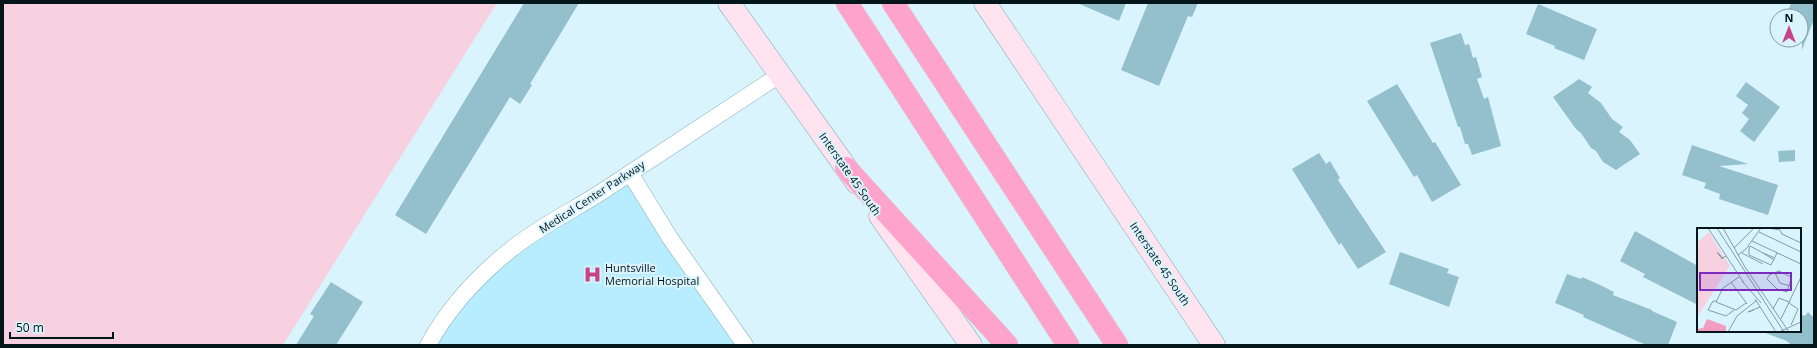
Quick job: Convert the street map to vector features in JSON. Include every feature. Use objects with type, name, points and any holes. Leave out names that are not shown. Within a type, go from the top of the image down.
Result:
[{"type":"highway","points":[[847,3],[1068,345]]},
{"type":"highway","points":[[893,3],[1117,345]]},
{"type":"highway","points":[[846,168],[1007,345]]},
{"type":"main road","name":"Interstate 45 South","points":[[729,3],[781,74],[971,345]]},
{"type":"main road","name":"Interstate 45 South","points":[[986,3],[1214,345]]},
{"type":"street","name":"Medical Center Parkway","points":[[428,345],[437,328],[459,299],[484,272],[519,243],[630,174],[781,74]]},
{"type":"street","points":[[630,174],[670,238],[745,345]]},
{"type":"shaded area","points":[[3,3],[497,3],[283,345],[3,345]]},
{"type":"shaded area","name":"Huntsville Memorial Hospital","points":[[629,182],[736,345],[435,345],[471,295],[516,253]]},
{"type":"building","points":[[524,3],[579,3],[530,84],[532,85],[520,104],[510,97],[426,234],[395,215]]},
{"type":"building","points":[[1077,3],[1126,3],[1119,21]]},
{"type":"building","points":[[1148,3],[1198,3],[1192,17],[1188,16],[1159,86],[1121,70]]},
{"type":"building","points":[[1791,3],[1814,3],[1814,19],[1809,32],[1809,8],[1789,8]]},
{"type":"building","points":[[1538,4],[1597,29],[1584,60],[1554,48],[1555,46],[1526,34]]},
{"type":"building","points":[[1461,33],[1465,45],[1469,44],[1473,58],[1476,57],[1482,77],[1477,79],[1484,99],[1488,97],[1501,146],[1472,155],[1468,144],[1465,144],[1460,127],[1458,127],[1430,43]]},
{"type":"building","points":[[1579,79],[1592,87],[1588,93],[1601,103],[1612,119],[1623,127],[1619,132],[1630,140],[1640,154],[1616,170],[1603,162],[1596,151],[1591,148],[1581,133],[1576,129],[1553,97]]},
{"type":"building","points":[[1746,82],[1780,107],[1754,142],[1740,131],[1749,119],[1742,113],[1748,105],[1736,96]]},
{"type":"building","points":[[1397,84],[1461,185],[1432,202],[1417,175],[1414,177],[1367,101]]},
{"type":"building","points":[[1692,145],[1748,164],[1719,166],[1778,185],[1768,215],[1719,199],[1720,194],[1704,188],[1706,183],[1682,175]]},
{"type":"building","points":[[1795,150],[1795,161],[1779,162],[1778,151]]},
{"type":"building","points":[[1319,153],[1326,164],[1330,161],[1340,178],[1338,180],[1386,252],[1358,269],[1341,243],[1339,245],[1292,169]]},
{"type":"building","points":[[1635,231],[1697,265],[1697,304],[1643,277],[1645,274],[1620,261]]},
{"type":"building","points":[[1400,252],[1449,269],[1447,273],[1459,277],[1449,307],[1389,284]]},
{"type":"building","points":[[1567,274],[1581,279],[1582,277],[1614,292],[1613,295],[1652,310],[1677,322],[1668,345],[1646,345],[1583,317],[1584,315],[1555,303]]},
{"type":"building","points":[[331,282],[363,302],[336,345],[296,345],[314,316],[310,314]]},
{"type":"building","points":[[1808,312],[1814,318],[1814,345],[1791,345],[1787,341],[1763,332],[1801,332],[1801,314],[1805,316]]},
{"type":"place","name":"Huntsville Memorial Hospital","points":[[592,274]]}]
